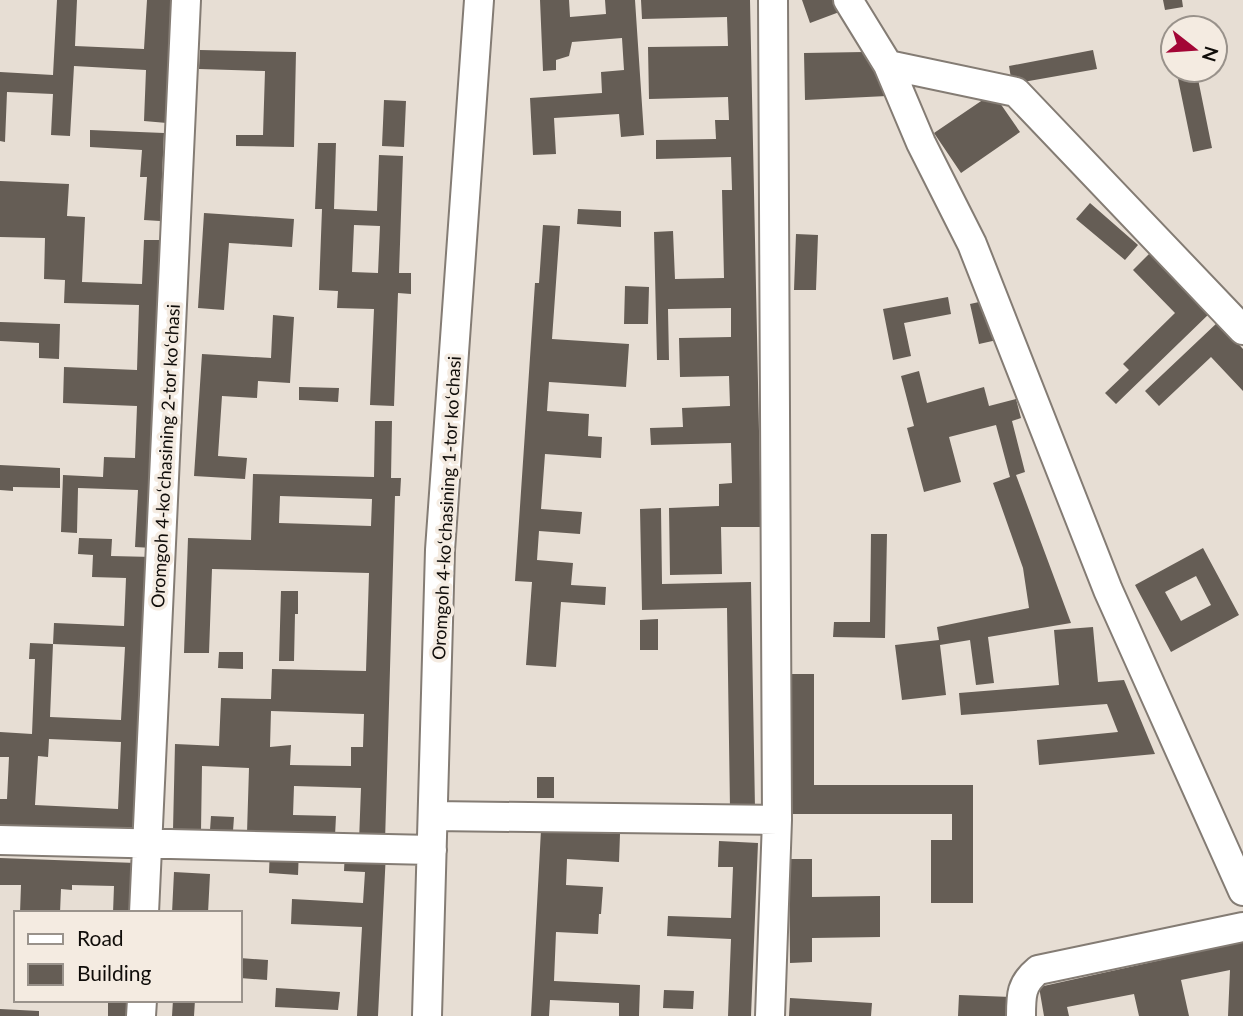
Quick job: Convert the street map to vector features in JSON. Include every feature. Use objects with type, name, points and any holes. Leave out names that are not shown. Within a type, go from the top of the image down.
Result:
[{"type":"street","name":"Oromgoh 4-koʻchasining 2-tor koʻchasi","points":[[145,911],[186,0]]},
{"type":"street","name":"Oromgoh 4-koʻchasining 1-tor koʻchasi","points":[[427,1016],[440,550],[479,0]]},
{"type":"street","points":[[770,1016],[777,820],[774,0]]},
{"type":"street","points":[[848,0],[887,65],[920,144],[972,244],[1108,590],[1243,891]]},
{"type":"street","points":[[887,65],[1016,92],[1243,330]]},
{"type":"street","points":[[433,816],[777,820]]},
{"type":"street","points":[[0,840],[432,850]]},
{"type":"street","points":[[1021,1016],[1021,997],[1026,980],[1038,970],[1243,927]]},
{"type":"building","points":[[57,0],[77,0],[75,46],[144,49],[147,0],[173,0],[167,123],[144,121],[146,70],[74,66],[70,136],[51,135],[53,94],[7,92],[5,142],[0,141],[0,72],[53,75]]},
{"type":"building","points":[[540,0],[569,0],[570,17],[606,14],[605,0],[635,0],[644,135],[621,137],[619,114],[554,118],[556,154],[533,155],[530,98],[602,93],[601,72],[624,70],[622,38],[572,42],[569,56],[556,60],[556,70],[543,71]]},
{"type":"building","points":[[641,0],[750,0],[761,527],[721,527],[722,574],[670,575],[669,508],[719,506],[719,484],[732,483],[731,443],[651,445],[650,428],[683,427],[682,408],[730,406],[729,376],[680,377],[679,338],[731,337],[731,308],[668,309],[669,360],[657,360],[654,232],[673,231],[675,279],[724,278],[722,190],[732,190],[731,157],[656,159],[656,140],[716,139],[715,120],[729,120],[728,97],[649,99],[648,47],[728,46],[727,17],[642,19]]},
{"type":"building","points":[[802,0],[835,0],[842,11],[810,23]]},
{"type":"building","points":[[1163,0],[1182,0],[1183,7],[1165,10]]},
{"type":"building","points":[[200,50],[296,52],[294,147],[236,146],[236,135],[263,135],[265,71],[199,69]]},
{"type":"building","points":[[1093,50],[1097,69],[1012,84],[1009,66]]},
{"type":"building","points":[[864,52],[887,96],[805,100],[804,53]]},
{"type":"building","points":[[1179,84],[1199,84],[1212,148],[1193,152]]},
{"type":"building","points":[[993,93],[1020,132],[961,173],[934,133]]},
{"type":"building","points":[[384,100],[406,101],[404,147],[382,146]]},
{"type":"building","points":[[90,130],[164,133],[160,221],[144,220],[147,177],[140,177],[142,150],[90,147]]},
{"type":"building","points":[[318,143],[336,143],[334,209],[377,211],[379,155],[403,156],[399,273],[411,273],[411,294],[398,293],[394,406],[370,405],[374,309],[337,308],[338,291],[319,290],[322,209],[315,209]],"holes":[[[354,225],[380,226],[378,273],[352,272]]]},
{"type":"building","points":[[0,181],[69,184],[67,216],[85,217],[82,282],[142,284],[144,240],[162,240],[153,548],[135,547],[138,490],[78,488],[77,533],[61,532],[63,475],[103,477],[104,457],[135,458],[137,406],[63,403],[64,367],[137,370],[139,305],[64,303],[65,280],[44,279],[45,238],[0,237]]},
{"type":"building","points":[[1090,203],[1138,245],[1125,260],[1076,219]]},
{"type":"building","points":[[578,209],[621,211],[621,227],[577,224]]},
{"type":"building","points":[[204,213],[294,219],[292,247],[229,243],[224,310],[198,308]]},
{"type":"building","points":[[543,225],[560,226],[552,339],[629,344],[626,387],[549,382],[547,411],[589,414],[588,436],[602,437],[601,458],[545,454],[541,509],[582,512],[580,534],[539,531],[537,560],[573,563],[571,585],[606,587],[605,605],[561,602],[556,667],[526,665],[532,582],[515,581],[535,283],[539,283]]},
{"type":"building","points":[[796,234],[818,235],[816,290],[794,290]]},
{"type":"building","points":[[1152,251],[1211,312],[1116,404],[1105,393],[1129,370],[1123,364],[1175,313],[1133,270]]},
{"type":"building","points":[[625,286],[649,287],[648,324],[624,324]]},
{"type":"building","points":[[948,297],[951,314],[904,323],[911,356],[893,360],[883,309]]},
{"type":"building","points":[[988,300],[997,340],[979,344],[970,304]]},
{"type":"building","points":[[273,315],[294,317],[290,383],[258,381],[257,398],[222,396],[218,456],[247,458],[245,479],[194,476],[202,354],[271,358]]},
{"type":"building","points":[[0,322],[60,324],[59,359],[39,358],[39,343],[0,341]]},
{"type":"building","points":[[1218,322],[1243,349],[1243,391],[1211,357],[1159,406],[1145,391]]},
{"type":"building","points":[[919,371],[927,403],[984,387],[989,406],[1016,399],[1021,418],[1012,421],[1025,472],[1016,475],[1071,623],[988,637],[994,683],[976,685],[970,640],[940,645],[946,695],[902,700],[895,645],[939,640],[937,627],[1029,608],[1023,568],[993,483],[1010,477],[996,425],[949,437],[961,482],[924,492],[907,428],[914,426],[901,376]]},
{"type":"building","points":[[299,387],[339,388],[338,402],[299,400]]},
{"type":"building","points":[[375,421],[392,421],[391,478],[401,478],[400,496],[395,496],[385,842],[359,841],[361,788],[294,786],[293,815],[336,816],[335,836],[247,833],[249,768],[202,766],[201,831],[173,830],[175,744],[219,746],[221,698],[271,699],[272,669],[366,671],[369,573],[212,569],[209,653],[184,653],[188,538],[251,540],[253,474],[374,477]],"holes":[[[280,496],[372,499],[371,526],[279,523]],[[271,711],[364,714],[363,747],[351,747],[351,766],[290,765],[291,745],[270,747]]]},
{"type":"building","points":[[0,465],[60,468],[60,488],[13,487],[13,491],[0,490]]},
{"type":"building","points":[[661,508],[662,584],[751,582],[755,809],[730,809],[727,608],[642,610],[640,509]]},
{"type":"building","points":[[871,534],[887,534],[885,638],[833,637],[834,622],[870,622]]},
{"type":"building","points":[[79,538],[112,539],[111,556],[153,557],[140,834],[0,828],[0,799],[7,799],[9,757],[0,757],[0,732],[32,734],[35,659],[29,659],[30,643],[53,644],[54,623],[124,626],[126,578],[92,577],[93,555],[78,554]],"holes":[[[53,644],[125,647],[121,720],[50,717]],[[49,739],[121,742],[118,809],[35,805],[38,756],[48,757]]]},
{"type":"building","points":[[1203,548],[1239,615],[1171,652],[1135,585]],"holes":[[[1196,576],[1211,605],[1181,621],[1165,592]]]},
{"type":"building","points":[[281,591],[298,591],[294,661],[279,661]]},
{"type":"building","points":[[658,619],[658,650],[640,650],[640,620]]},
{"type":"building","points":[[1093,627],[1098,682],[1124,680],[1155,754],[1039,765],[1037,740],[1118,732],[1107,704],[961,715],[959,693],[1059,685],[1054,630]]},
{"type":"building","points":[[219,652],[243,652],[243,669],[218,668]]},
{"type":"building","points":[[791,674],[814,674],[814,785],[973,785],[973,903],[931,903],[931,840],[952,840],[952,814],[791,814]]},
{"type":"building","points":[[537,777],[554,777],[554,798],[537,798]]},
{"type":"building","points":[[211,816],[234,817],[233,831],[210,830]]},
{"type":"building","points":[[541,830],[620,834],[619,862],[567,859],[566,885],[603,887],[601,914],[598,934],[556,932],[554,981],[640,985],[639,1016],[619,1016],[619,1003],[550,1000],[549,1016],[531,1016]]},
{"type":"building","points":[[719,841],[758,843],[751,1016],[728,1016],[731,939],[667,936],[668,916],[731,918],[733,867],[718,867]]},
{"type":"building","points":[[270,848],[299,849],[298,875],[269,873]]},
{"type":"building","points":[[345,850],[386,852],[378,1016],[357,1016],[362,927],[291,924],[292,899],[363,903],[365,872],[344,871]]},
{"type":"building","points":[[0,858],[136,863],[134,911],[113,911],[114,886],[72,885],[72,890],[61,889],[60,911],[20,911],[21,885],[0,885]]},
{"type":"building","points":[[789,859],[812,859],[812,897],[880,896],[880,937],[812,938],[812,962],[790,963]]},
{"type":"building","points":[[174,872],[210,874],[208,911],[172,911]]},
{"type":"building","points":[[1243,942],[1243,1016],[1228,1016],[1230,970],[1181,980],[1189,1016],[1139,1016],[1134,994],[1067,1007],[1069,1016],[1044,1016],[1039,987]]},
{"type":"building","points":[[242,958],[268,960],[267,980],[242,978]]},
{"type":"building","points":[[276,988],[340,992],[338,1010],[275,1007]]},
{"type":"building","points":[[664,990],[694,991],[693,1009],[663,1008]]},
{"type":"building","points":[[959,995],[1011,997],[1010,1016],[958,1016]]},
{"type":"building","points":[[790,998],[872,1003],[871,1016],[789,1016]]},
{"type":"building","points":[[108,1002],[130,1002],[130,1016],[108,1016]]},
{"type":"building","points":[[173,1002],[195,1002],[194,1016],[172,1016]]},
{"type":"building","points":[[0,1009],[39,1011],[39,1016],[0,1016]]}]
